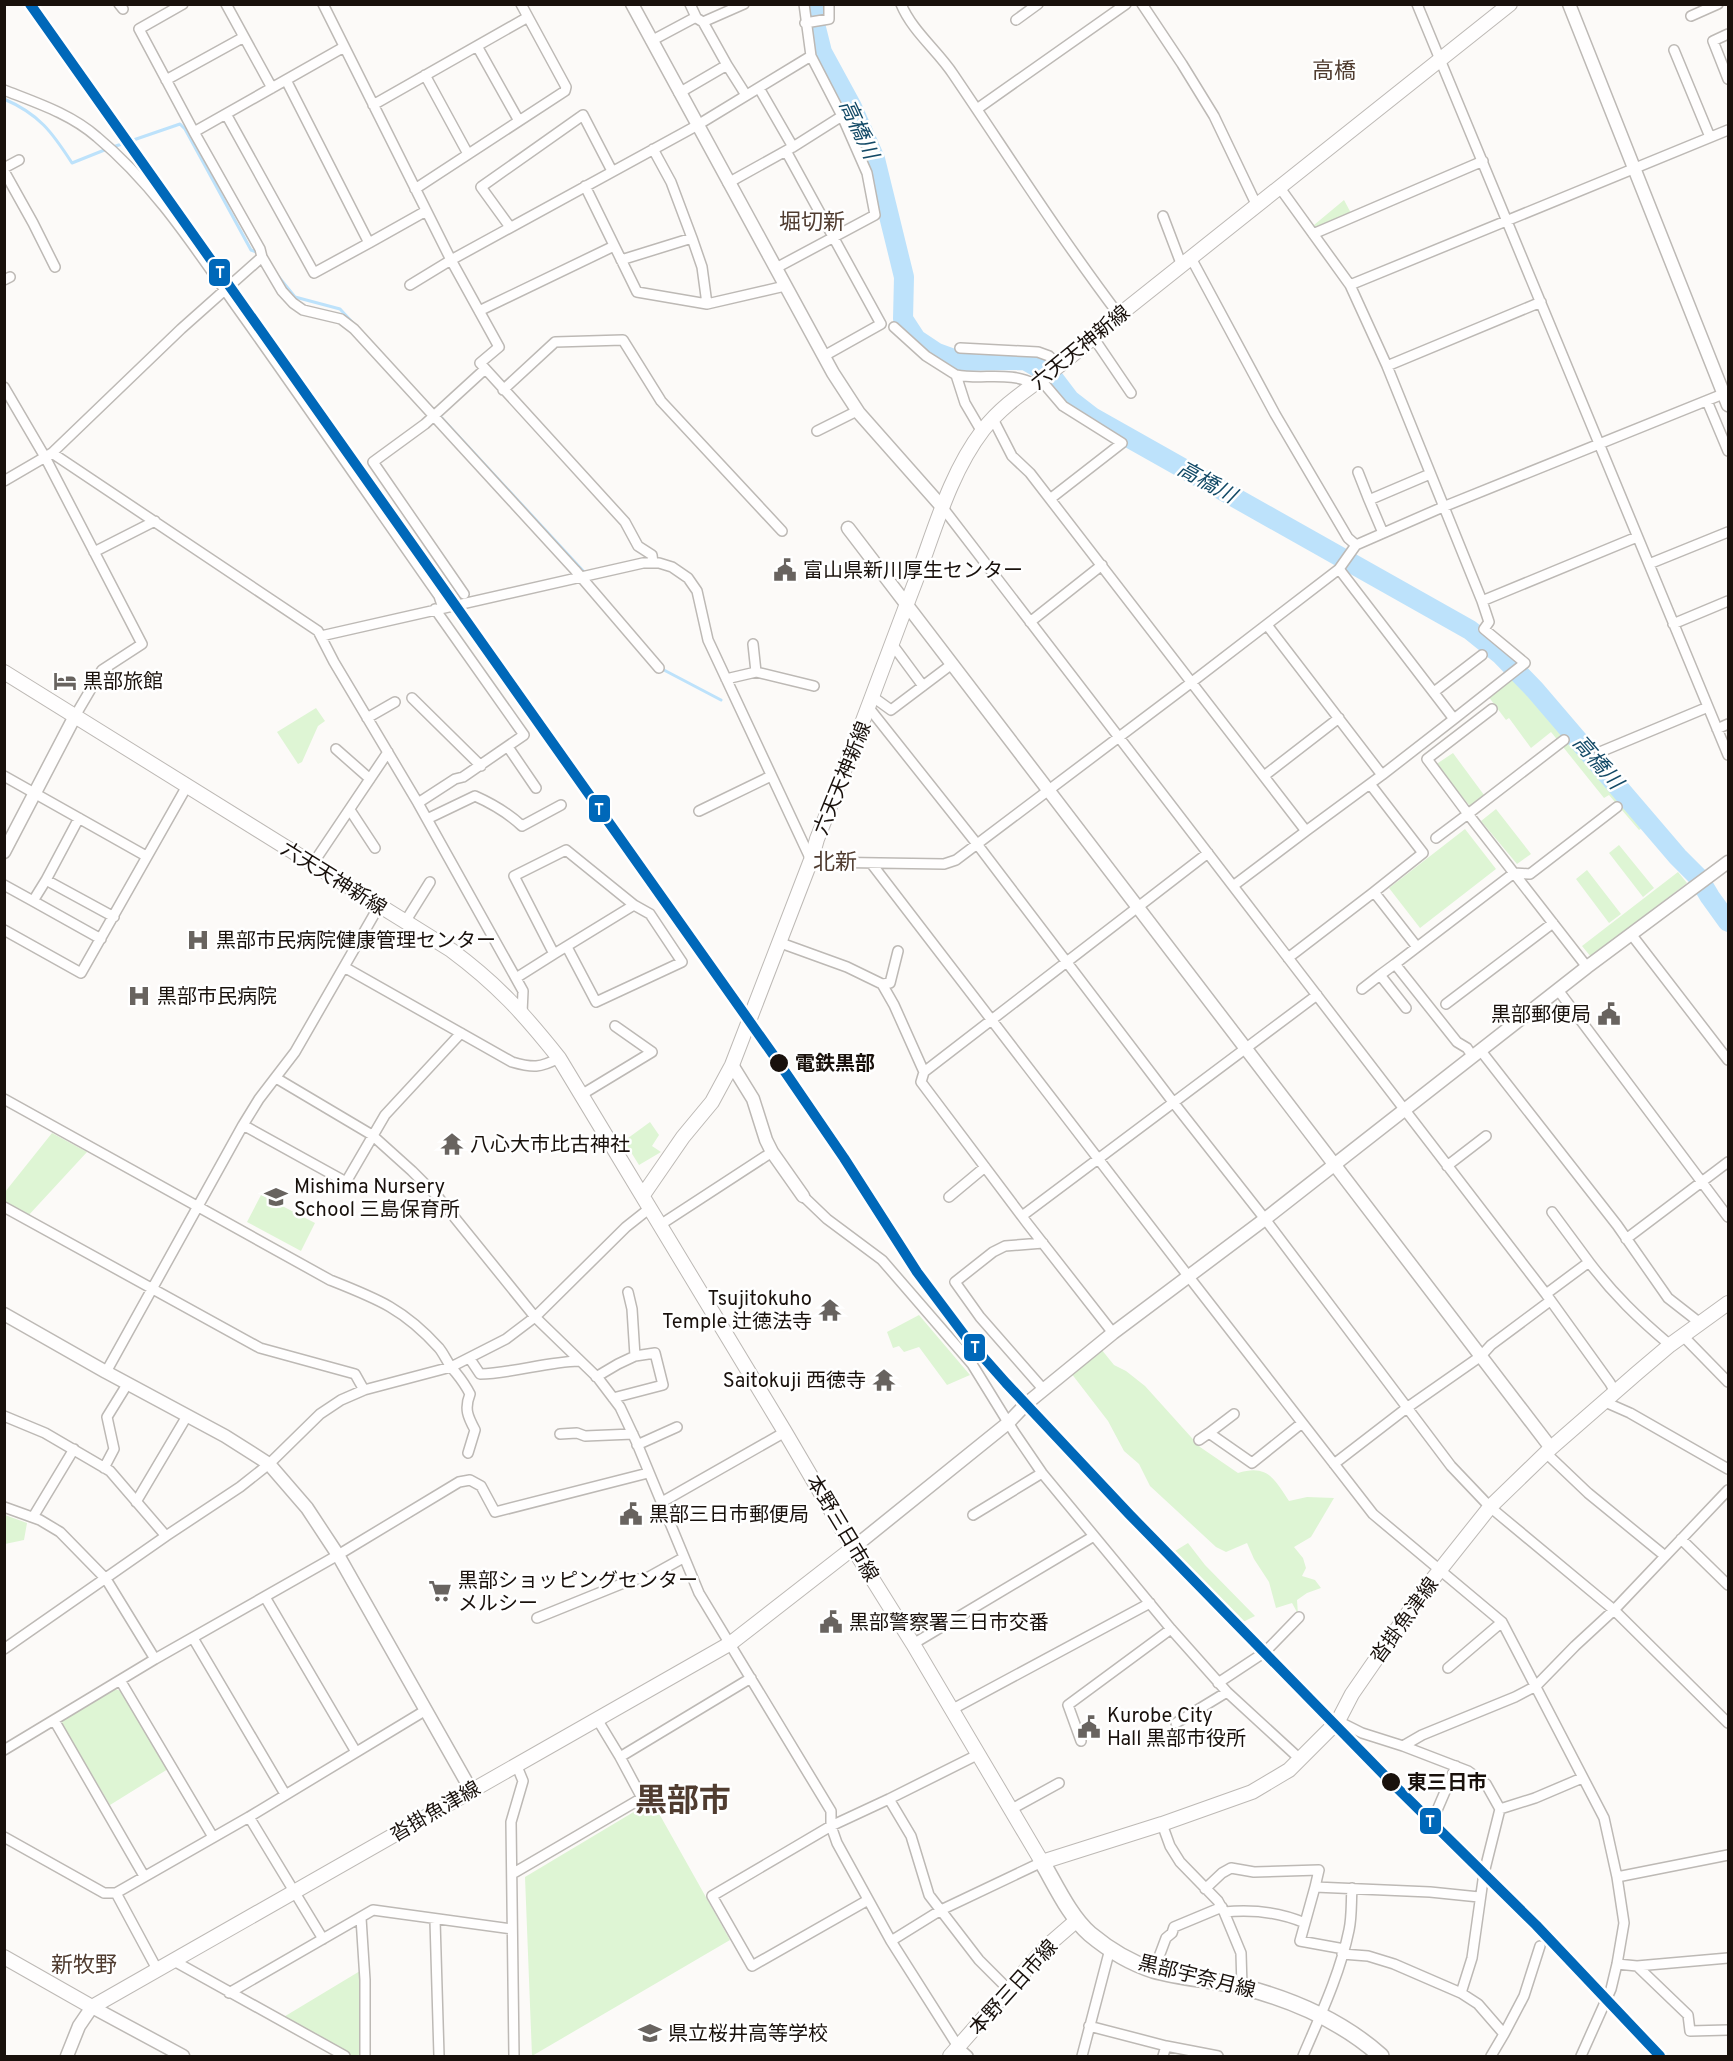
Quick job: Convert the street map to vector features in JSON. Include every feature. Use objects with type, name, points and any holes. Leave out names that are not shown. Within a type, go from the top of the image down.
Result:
[{"type":"main road","name":"六天天神新線","points":[[4,672],[451,950],[479,971],[522,1013],[559,1058],[643,1195],[683,1137],[711,1102],[732,1065],[943,508],[965,458],[982,432],[1007,404],[1057,367],[1119,315],[1510,4]]},
{"type":"main road","name":"本野三日市線","points":[[643,1195],[1041,1862]]},
{"type":"main road","name":"沓掛魚津線","points":[[1041,1862],[1162,1824],[1252,1792],[1279,1778],[1301,1760],[1338,1721],[1352,1694],[1440,1569],[1490,1508],[1615,1392],[1670,1345],[1728,1303]]},
{"type":"main road","name":"沓掛魚津線","points":[[92,2007],[731,1643],[853,1548]]},
{"type":"main road","name":"黒部宇奈月線","points":[[1041,1862],[1077,1920],[1110,1949],[1154,1970],[1242,1987],[1283,1999],[1320,2016],[1382,2056]]},
{"type":"main road","name":"本野三日市線","points":[[959,2054],[1047,1946],[1077,1920]]},
{"type":"main road","points":[[4,1957],[92,2007]]},
{"type":"street","points":[[183,4],[139,29],[282,291],[303,310],[340,319],[354,329],[574,570],[659,668]]},
{"type":"street","points":[[226,4],[272,88]]},
{"type":"street","points":[[323,4],[451,260],[499,347],[480,363],[484,370],[626,522],[638,546],[652,555],[653,563]]},
{"type":"street","points":[[415,189],[565,92],[566,87],[521,4]]},
{"type":"street","points":[[690,4],[746,95]]},
{"type":"street","points":[[651,41],[744,4]]},
{"type":"street","points":[[776,268],[875,215],[867,173],[842,116],[811,56],[804,4]]},
{"type":"street","points":[[805,23],[829,19],[829,4]]},
{"type":"street","points":[[901,4],[913,24],[942,58],[1078,262],[1119,315]]},
{"type":"street","points":[[1016,20],[1038,4]]},
{"type":"street","points":[[977,110],[1126,4]]},
{"type":"street","points":[[1142,4],[1214,116],[1257,206]]},
{"type":"street","points":[[1417,4],[1728,755]]},
{"type":"street","points":[[321,636],[643,562],[672,567],[688,578],[697,591],[708,640],[811,860],[815,862],[944,864],[956,860],[1339,569],[1356,545],[1443,507],[1707,401],[1727,397],[1695,324],[1636,169],[1569,4]]},
{"type":"street","points":[[1691,16],[1718,4]]},
{"type":"street","points":[[636,6],[651,41],[696,126],[857,411],[943,508],[1120,737],[1548,1298],[1615,1392]]},
{"type":"street","points":[[373,105],[528,17]]},
{"type":"street","points":[[1728,34],[1713,41],[1728,79]]},
{"type":"street","points":[[166,80],[244,37]]},
{"type":"street","points":[[477,46],[519,121]]},
{"type":"street","points":[[194,132],[344,47]]},
{"type":"street","points":[[1674,50],[1710,137]]},
{"type":"street","points":[[410,285],[510,227],[696,126],[811,56]]},
{"type":"street","points":[[679,93],[727,65]]},
{"type":"street","points":[[425,75],[468,154]]},
{"type":"street","points":[[286,80],[369,243]]},
{"type":"street","points":[[759,88],[881,324],[824,356]]},
{"type":"street","points":[[4,90],[78,123],[132,168],[159,200],[225,290],[439,596],[439,608],[524,735],[481,766],[418,802]]},
{"type":"street","points":[[226,114],[314,273],[426,211]]},
{"type":"street","points":[[510,227],[481,187],[583,115],[612,171]]},
{"type":"street","points":[[728,183],[790,149],[842,116]]},
{"type":"street","points":[[1350,285],[1508,222],[1728,129]]},
{"type":"street","points":[[653,149],[671,182],[692,238],[702,267],[707,304]]},
{"type":"street","points":[[19,160],[4,169],[55,267]]},
{"type":"street","points":[[1313,234],[1483,161]]},
{"type":"street","points":[[585,186],[638,292],[707,304],[785,286]]},
{"type":"street","points":[[1233,886],[1382,775],[1525,663],[1484,629],[1489,622],[1482,601],[1387,366],[1350,285],[1280,188]]},
{"type":"street","points":[[1163,216],[1186,262],[1275,414],[1348,538],[1356,545]]},
{"type":"street","points":[[621,260],[692,238]]},
{"type":"street","points":[[479,311],[614,246]]},
{"type":"street","points":[[4,481],[48,455],[262,257]]},
{"type":"street","points":[[1387,366],[1541,302]]},
{"type":"street","points":[[894,327],[926,356],[956,375],[1024,378],[1037,382],[1063,406],[1122,443],[1050,499]]},
{"type":"street","points":[[1093,337],[1131,393]]},
{"type":"street","points":[[503,390],[555,342],[623,340],[661,402],[782,531]]},
{"type":"street","points":[[960,348],[1038,352],[1049,356],[1057,367]]},
{"type":"street","points":[[464,594],[373,462],[434,417],[484,370]]},
{"type":"street","points":[[956,375],[965,403],[982,432]]},
{"type":"street","points":[[4,387],[48,455],[94,552],[142,644],[102,670],[75,716],[4,852]]},
{"type":"street","points":[[1707,401],[1728,451]]},
{"type":"street","points":[[817,431],[857,411]]},
{"type":"street","points":[[993,419],[1012,456],[1030,473],[1306,831]]},
{"type":"street","points":[[48,455],[155,521],[318,631],[334,662],[418,802],[523,991],[522,1013]]},
{"type":"street","points":[[1358,472],[1383,533]]},
{"type":"street","points":[[1369,500],[1430,474]]},
{"type":"street","points":[[94,552],[155,521]]},
{"type":"street","points":[[848,528],[1481,1356],[1549,1451],[1588,1492],[1665,1556]]},
{"type":"street","points":[[1649,564],[1728,532]]},
{"type":"street","points":[[1482,601],[1637,537]]},
{"type":"street","points":[[1030,622],[1102,565]]},
{"type":"street","points":[[1339,569],[1454,719]]},
{"type":"street","points":[[1673,624],[1728,601]]},
{"type":"street","points":[[1267,625],[1382,775]]},
{"type":"street","points":[[753,644],[756,672]]},
{"type":"street","points":[[892,644],[923,686]]},
{"type":"street","points":[[1434,692],[1482,655]]},
{"type":"street","points":[[871,702],[891,710],[952,664]]},
{"type":"street","points":[[726,679],[756,672],[814,686]]},
{"type":"street","points":[[412,698],[481,766]]},
{"type":"street","points":[[367,718],[395,702]]},
{"type":"street","points":[[871,702],[1451,1466],[1490,1508],[1614,1610],[1728,1723]]},
{"type":"street","points":[[1600,752],[1708,707]]},
{"type":"street","points":[[1492,710],[1426,759],[1587,967]]},
{"type":"street","points":[[1264,776],[1338,718]]},
{"type":"street","points":[[1717,729],[1728,724]]},
{"type":"street","points":[[1436,838],[1564,740]]},
{"type":"street","points":[[508,747],[536,788]]},
{"type":"street","points":[[336,749],[370,779]]},
{"type":"street","points":[[312,865],[388,752]]},
{"type":"street","points":[[4,776],[146,856]]},
{"type":"street","points":[[699,811],[771,776]]},
{"type":"street","points":[[1288,958],[1423,853],[1370,784]]},
{"type":"street","points":[[4,930],[81,973],[187,786]]},
{"type":"street","points":[[427,819],[475,796],[509,814],[522,826],[561,805]]},
{"type":"street","points":[[1362,989],[1514,873],[1530,874],[1617,807]]},
{"type":"street","points":[[350,810],[375,848]]},
{"type":"street","points":[[33,901],[79,818]]},
{"type":"street","points":[[554,954],[514,876],[566,850],[634,905],[650,914],[682,962],[596,1002],[567,947]]},
{"type":"street","points":[[1113,1333],[921,1082],[924,1072],[1208,853]]},
{"type":"street","points":[[853,1548],[1113,1333],[1265,1219],[1587,967],[1728,862]]},
{"type":"street","points":[[872,863],[1188,1277],[1373,1514],[1502,1622],[1605,1818],[1617,1877],[1624,1923],[1617,1964],[1611,1989],[1581,2056]]},
{"type":"street","points":[[46,880],[114,917]]},
{"type":"street","points":[[405,922],[430,882]]},
{"type":"street","points":[[4,885],[101,939]]},
{"type":"street","points":[[1374,892],[1417,947]]},
{"type":"street","points":[[516,978],[634,905]]},
{"type":"street","points":[[106,1372],[243,1125],[259,1099],[295,1052],[379,906]]},
{"type":"street","points":[[1446,1004],[1553,923]]},
{"type":"street","points":[[1631,934],[1728,1060]]},
{"type":"street","points":[[778,942],[847,967],[882,984],[890,983],[898,951]]},
{"type":"street","points":[[1395,964],[1457,1042],[1477,1054],[1626,1239],[1668,1298],[1700,1323]]},
{"type":"street","points":[[344,967],[512,1062],[530,1067],[543,1066],[559,1058]]},
{"type":"street","points":[[1380,975],[1406,1008]]},
{"type":"street","points":[[882,984],[924,1072]]},
{"type":"street","points":[[1558,990],[1728,1217]]},
{"type":"street","points":[[1022,1216],[1317,995]]},
{"type":"street","points":[[581,1095],[652,1052],[615,1026]]},
{"type":"street","points":[[243,1125],[346,1182],[385,1115],[461,1033]]},
{"type":"street","points":[[732,1065],[753,1099],[772,1152],[803,1196],[827,1219],[882,1260],[972,1364],[1042,1473],[1171,1629],[1218,1683],[1301,1760]]},
{"type":"street","points":[[276,1078],[372,1135],[412,1170],[438,1197],[535,1317],[596,1377],[620,1407],[699,1593],[831,1811],[831,1826],[837,1843],[891,1941],[959,2054]]},
{"type":"street","points":[[4,1099],[330,1280],[382,1301],[409,1317],[441,1350],[451,1367],[461,1376],[470,1394],[466,1404],[467,1415],[475,1430],[468,1453]]},
{"type":"street","points":[[1447,1166],[1486,1136]]},
{"type":"street","points":[[660,1225],[772,1152]]},
{"type":"street","points":[[1626,1239],[1728,1162]]},
{"type":"street","points":[[949,1197],[985,1167]]},
{"type":"street","points":[[4,1207],[260,1348],[355,1374],[364,1390]]},
{"type":"street","points":[[4,1649],[240,1487],[269,1464],[320,1414],[341,1400],[364,1390],[451,1367],[506,1339],[535,1317],[626,1227],[650,1208]]},
{"type":"street","points":[[1552,1212],[1613,1293],[1670,1345]]},
{"type":"street","points":[[1044,1243],[1005,1246],[993,1252],[955,1282],[980,1317],[1044,1390]]},
{"type":"street","points":[[1334,1464],[1408,1407],[1481,1356],[1589,1262]]},
{"type":"street","points":[[628,1292],[632,1309],[635,1356]]},
{"type":"street","points":[[5,1317],[225,1436],[269,1464],[307,1508],[339,1555],[471,1790]]},
{"type":"street","points":[[1683,1336],[1728,1382]]},
{"type":"street","points":[[596,1377],[635,1356],[655,1353],[663,1385],[613,1398]]},
{"type":"street","points":[[470,1359],[480,1374],[536,1367],[560,1361],[579,1361]]},
{"type":"street","points":[[104,1468],[114,1449],[107,1417],[128,1383]]},
{"type":"street","points":[[1605,1402],[1630,1413],[1728,1469]]},
{"type":"street","points":[[1199,1440],[1234,1414]]},
{"type":"street","points":[[4,1416],[45,1433],[110,1472],[166,1536]]},
{"type":"street","points":[[136,1502],[187,1416]]},
{"type":"street","points":[[1209,1433],[1252,1463],[1302,1423]]},
{"type":"street","points":[[637,1445],[676,1427]]},
{"type":"street","points":[[662,1502],[785,1432]]},
{"type":"street","points":[[560,1434],[577,1433],[585,1436],[633,1434]]},
{"type":"street","points":[[33,1517],[74,1449]]},
{"type":"street","points":[[4,1750],[155,1659],[339,1555],[459,1482],[470,1480],[481,1486],[495,1512],[648,1473]]},
{"type":"street","points":[[973,1515],[1042,1473]]},
{"type":"street","points":[[1403,1746],[1422,1735],[1515,1697],[1536,1686],[1614,1610],[1728,1490]]},
{"type":"street","points":[[4,1507],[33,1517],[60,1532],[105,1579],[155,1659]]},
{"type":"street","points":[[913,1644],[1094,1536]]},
{"type":"street","points":[[1682,1539],[1728,1585]]},
{"type":"street","points":[[537,1618],[631,1580],[647,1578],[683,1558]]},
{"type":"street","points":[[265,1597],[356,1752]]},
{"type":"street","points":[[951,1710],[1150,1603]]},
{"type":"street","points":[[1218,1683],[1265,1652],[1299,1617]]},
{"type":"street","points":[[1449,1668],[1502,1622]]},
{"type":"street","points":[[1081,1741],[1068,1705],[1171,1629]]},
{"type":"street","points":[[193,1638],[285,1794]]},
{"type":"street","points":[[620,1757],[751,1678]]},
{"type":"street","points":[[120,1680],[213,1837]]},
{"type":"street","points":[[1176,1723],[1227,1692]]},
{"type":"street","points":[[4,1837],[104,1893],[116,1893],[426,1710]]},
{"type":"street","points":[[512,1874],[642,1798],[597,1719]]},
{"type":"street","points":[[54,1720],[144,1876]]},
{"type":"street","points":[[1338,1721],[1362,1733],[1468,1771],[1486,1784],[1500,1809],[1479,1897],[1472,1958],[1461,1993]]},
{"type":"street","points":[[868,1900],[752,1966],[712,1896],[831,1826],[977,1755]]},
{"type":"street","points":[[514,2056],[511,1822],[523,1781],[516,1764]]},
{"type":"street","points":[[1435,1815],[1456,1766]]},
{"type":"street","points":[[1500,1809],[1535,1798],[1582,1778]]},
{"type":"street","points":[[1010,1810],[1059,1783]]},
{"type":"street","points":[[889,1799],[910,1836],[929,1895],[979,1959],[1009,1990]]},
{"type":"street","points":[[249,1816],[323,1939]]},
{"type":"street","points":[[1162,1824],[1170,1846],[1180,1862],[1223,1910],[1241,1953],[1242,1987]]},
{"type":"street","points":[[1617,1877],[1728,1855]]},
{"type":"street","points":[[891,1941],[941,1910],[1041,1862]]},
{"type":"street","points":[[1205,1889],[1231,1868],[1254,1872],[1319,1870],[1300,1941],[1394,1964],[1461,1993],[1478,2004],[1504,2034]]},
{"type":"street","points":[[1315,1887],[1430,1892],[1479,1897]]},
{"type":"street","points":[[1303,2056],[1343,1951],[1349,1928],[1352,1888]]},
{"type":"street","points":[[116,1893],[158,1971]]},
{"type":"street","points":[[1154,1970],[1166,1938],[1172,1933],[1174,1927],[1223,1910],[1248,1909],[1287,1916],[1305,1923]]},
{"type":"street","points":[[229,1993],[373,1910],[512,1929]]},
{"type":"street","points":[[361,1918],[365,1980],[365,2056]]},
{"type":"street","points":[[435,1920],[439,2056]]},
{"type":"street","points":[[1491,2056],[1524,1996],[1540,1946]]},
{"type":"street","points":[[1082,2056],[1110,1949]]},
{"type":"street","points":[[1617,1964],[1638,1966],[1728,1958]]},
{"type":"street","points":[[174,1961],[345,2056]]},
{"type":"street","points":[[1638,1966],[1688,2015],[1690,2031],[1728,2030]]},
{"type":"street","points":[[67,2056],[80,2026],[92,2007],[168,2053],[183,2056]]},
{"type":"street","points":[[1089,2026],[1166,2046],[1219,2056]]},
{"type":"street","points":[[1163,2056],[1166,2046]]},
{"type":"green space","points":[[1344,200],[1352,215],[1316,230],[1314,225]]},
{"type":"green space","points":[[1513,677],[1644,827],[1639,830],[1609,795],[1604,798],[1551,732],[1531,748],[1509,718],[1506,720],[1488,696]]},
{"type":"green space","points":[[316,708],[325,721],[318,726],[302,762],[298,764],[277,732]]},
{"type":"green space","points":[[1453,753],[1484,795],[1470,806],[1435,765]]},
{"type":"green space","points":[[1496,809],[1531,854],[1517,864],[1481,821]]},
{"type":"green space","points":[[1465,829],[1496,869],[1420,928],[1389,888]]},
{"type":"green space","points":[[1619,845],[1654,888],[1643,897],[1609,853]]},
{"type":"green space","points":[[1587,870],[1621,914],[1609,923],[1576,879]]},
{"type":"green space","points":[[1678,872],[1687,883],[1591,957],[1582,946]]},
{"type":"green space","points":[[650,1122],[659,1135],[652,1146],[661,1152],[639,1165],[624,1141]]},
{"type":"green space","points":[[52,1133],[87,1152],[27,1217],[5,1204],[5,1192]]},
{"type":"green space","points":[[261,1195],[315,1223],[301,1251],[247,1222]]},
{"type":"green space","points":[[919,1315],[970,1375],[947,1385],[919,1347],[904,1352],[899,1346],[893,1348],[887,1332]]},
{"type":"green space","points":[[1101,1349],[1114,1365],[1145,1386],[1200,1447],[1238,1473],[1257,1470],[1269,1475],[1289,1501],[1307,1497],[1334,1498],[1311,1537],[1294,1547],[1303,1558],[1306,1568],[1302,1576],[1315,1580],[1321,1588],[1297,1600],[1298,1614],[1292,1603],[1276,1608],[1269,1582],[1247,1543],[1226,1552],[1216,1547],[1150,1486],[1139,1464],[1124,1451],[1108,1421],[1071,1373]]},
{"type":"green space","points":[[5,1515],[27,1523],[24,1540],[5,1544]]},
{"type":"green space","points":[[1188,1543],[1205,1565],[1255,1616],[1243,1622],[1175,1551]]},
{"type":"green space","points":[[115,1689],[121,1691],[168,1769],[110,1805],[62,1724],[62,1720]]},
{"type":"green space","points":[[652,1801],[730,1940],[532,2056],[525,1877]]},
{"type":"green space","points":[[360,1971],[360,2056],[352,2056],[282,2018]]},
{"type":"waterway","name":"高橋川","points":[[815,4],[813,16],[822,52],[852,107],[875,159],[904,277],[903,319],[916,339],[937,353],[959,361],[1025,360],[1051,375],[1070,400],[1092,417],[1470,630],[1501,655],[1535,690],[1678,857],[1698,877],[1728,922]]},
{"type":"waterway","points":[[4,99],[27,111],[44,125],[72,163],[107,149]]},
{"type":"waterway","points":[[113,147],[180,124],[185,129],[251,250],[259,253]]},
{"type":"waterway","points":[[278,276],[295,297],[340,309],[352,322]]},
{"type":"waterway","points":[[439,415],[585,573]]},
{"type":"waterway","points":[[662,669],[721,700]]},
{"type":"transit line","name":"T","points":[[30,4],[779,1063],[844,1158],[917,1272],[968,1340],[1130,1515],[1391,1782],[1536,1925],[1660,2056]]},
{"type":"place","name":"富山県新川厚生センター","points":[[785,570]]},
{"type":"place","name":"黒部旅館","points":[[65,681]]},
{"type":"place","name":"黒部市民病院健康管理センター","points":[[198,940]]},
{"type":"place","name":"黒部市民病院","points":[[139,996]]},
{"type":"place","name":"黒部郵便局","points":[[1609,1014]]},
{"type":"place","name":"電鉄黒部","points":[[779,1063]]},
{"type":"place","name":"八心大市比古神社","points":[[452,1144]]},
{"type":"place","name":"Mishima Nursery School 三島保育所","points":[[276,1197]]},
{"type":"place","name":"Tsujitokuho Temple 辻徳法寺","points":[[830,1310]]},
{"type":"place","name":"Saitokuji 西徳寺","points":[[884,1380]]},
{"type":"place","name":"黒部三日市郵便局","points":[[631,1514]]},
{"type":"place","name":"黒部ショッピングセンター メルシー","points":[[440,1591]]},
{"type":"place","name":"黒部警察署三日市交番","points":[[831,1622]]},
{"type":"place","name":"Kurobe City Hall 黒部市役所","points":[[1089,1727]]},
{"type":"place","name":"東三日市","points":[[1391,1782]]},
{"type":"place","name":"県立桜井高等学校","points":[[650,2033]]},
{"type":"district","name":"高橋","points":[[1334,70]]},
{"type":"district","name":"堀切新","points":[[812,221]]},
{"type":"district","name":"北新","points":[[835,861]]},
{"type":"district","name":"黒部市","points":[[683,1800]]},
{"type":"district","name":"新牧野","points":[[84,1964]]}]
